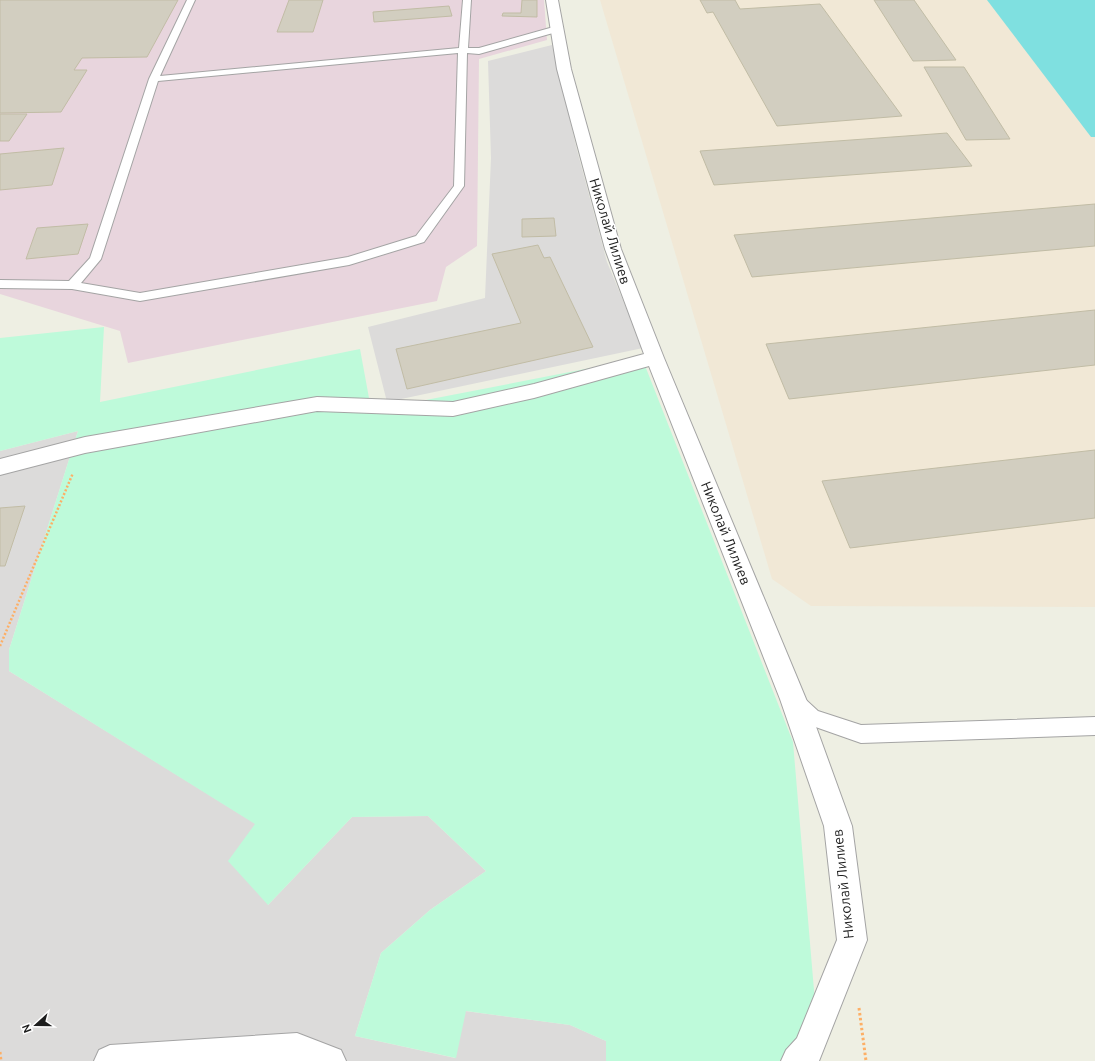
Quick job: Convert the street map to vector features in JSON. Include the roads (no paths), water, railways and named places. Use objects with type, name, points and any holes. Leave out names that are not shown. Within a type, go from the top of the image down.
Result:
[{"type":"street","name":"Николай Лилиев","points":[[552,0],[564,69],[613,249],[655,358],[792,699],[838,826],[852,940],[808,1049],[797,1061]]},
{"type":"street","points":[[0,467],[85,445],[317,404],[452,408],[534,391],[655,358]]},
{"type":"street","points":[[110,1061],[297,1049],[330,1061]]},
{"type":"lane","points":[[72,285],[95,259],[154,79],[191,0]]},
{"type":"lane","points":[[0,284],[72,285],[140,297],[349,261],[420,239],[459,186],[463,50],[467,0]]},
{"type":"lane","points":[[154,79],[463,50],[479,51],[557,29]]},
{"type":"lane","points":[[792,699],[813,718],[862,734],[1095,726]]}]
